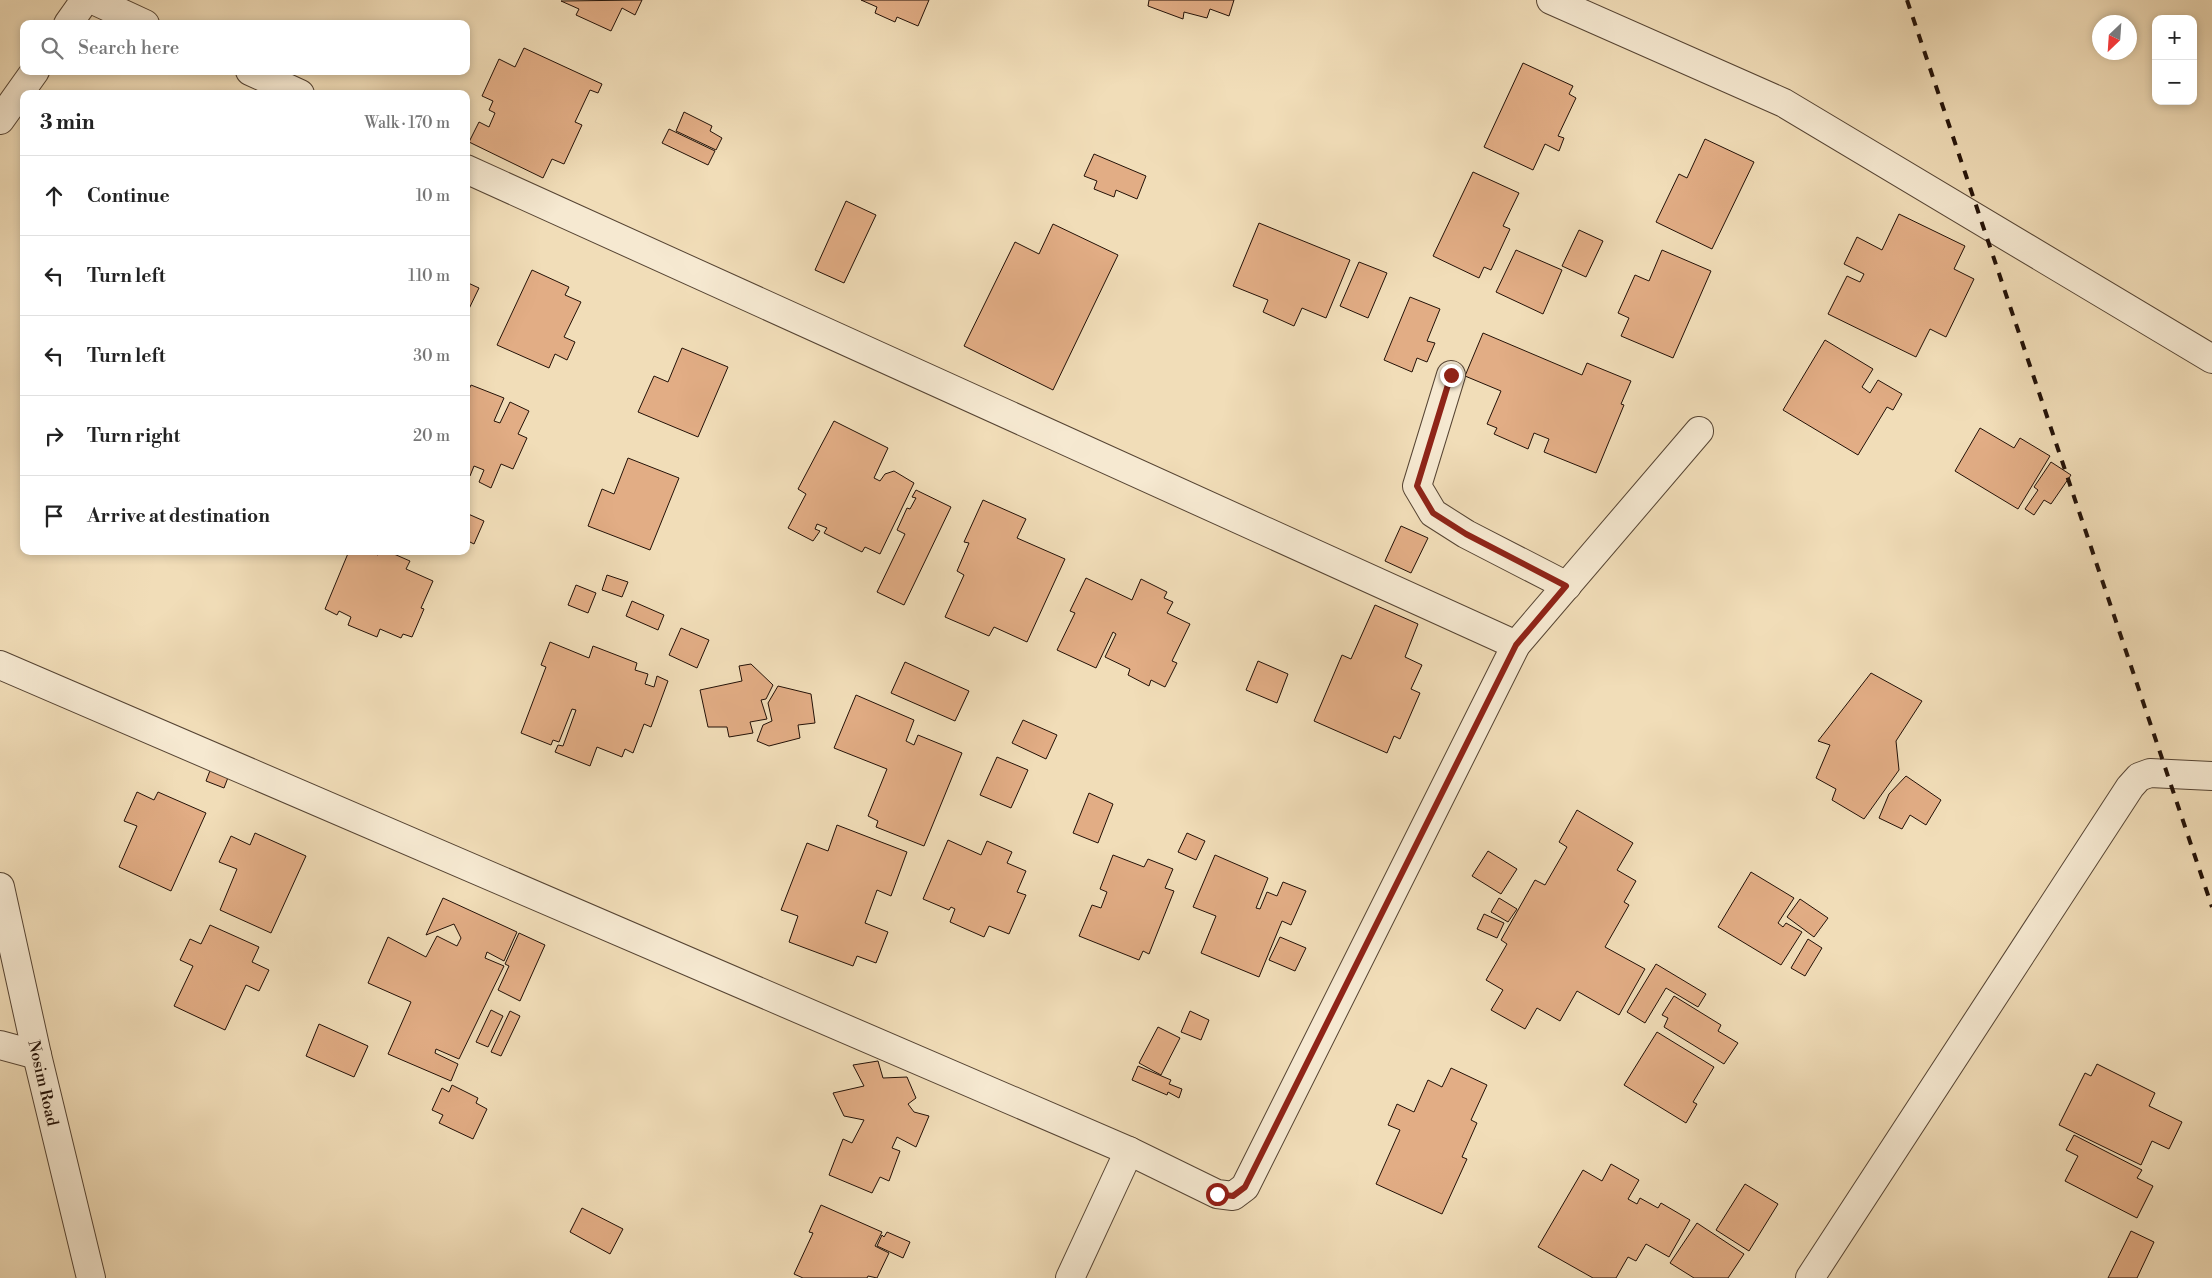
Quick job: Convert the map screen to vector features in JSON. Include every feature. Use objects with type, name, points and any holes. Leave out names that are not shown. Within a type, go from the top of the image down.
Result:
[{"type":"street","points":[[71,20],[85,0]]},
{"type":"street","points":[[93,0],[137,20]]},
{"type":"street","points":[[1550,0],[1784,103],[2212,359]]},
{"type":"street","points":[[21,90],[31,75]]},
{"type":"street","points":[[259,75],[291,90]]},
{"type":"street","points":[[0,120],[20,91]]},
{"type":"street","points":[[470,171],[1516,645]]},
{"type":"street","points":[[1451,375],[1417,486],[1433,513],[1466,534],[1566,586]]},
{"type":"street","points":[[0,665],[1129,1151],[1217,1194],[1233,1196],[1245,1187],[1516,645],[1698,431]]},
{"type":"street","points":[[1810,1278],[2130,787],[2139,777],[2150,773],[2212,776]]},
{"type":"street","name":"Nosim Road","points":[[0,887],[37,1055],[91,1278]]},
{"type":"street","points":[[0,1045],[37,1055]]},
{"type":"street","points":[[1070,1278],[1129,1151]]},
{"type":"building","points":[[642,0],[635,15],[622,8],[611,31],[576,15],[579,9],[561,1]]},
{"type":"building","points":[[861,0],[929,0],[918,26],[897,17],[895,22],[875,13],[877,7]]},
{"type":"building","points":[[1149,0],[1234,0],[1229,16],[1210,9],[1207,18],[1184,12],[1183,19],[1148,6]]},
{"type":"building","points":[[524,48],[602,84],[598,93],[590,90],[575,122],[582,125],[564,164],[552,159],[543,178],[470,142],[479,122],[489,127],[495,113],[489,110],[493,101],[482,96],[499,59],[515,67]]},
{"type":"building","points":[[1523,63],[1573,86],[1569,94],[1576,98],[1558,136],[1564,138],[1559,151],[1545,144],[1533,170],[1484,147]]},
{"type":"building","points":[[684,112],[712,126],[710,131],[722,138],[716,150],[676,131]]},
{"type":"building","points":[[669,129],[715,151],[708,165],[662,143]]},
{"type":"building","points":[[1705,139],[1754,162],[1712,249],[1656,222],[1679,174],[1687,178]]},
{"type":"building","points":[[1094,154],[1146,176],[1137,199],[1116,190],[1114,197],[1094,189],[1097,181],[1084,176]]},
{"type":"building","points":[[1473,172],[1519,193],[1503,226],[1510,229],[1491,270],[1484,267],[1479,278],[1433,256]]},
{"type":"building","points":[[846,201],[876,215],[844,283],[815,270]]},
{"type":"building","points":[[1899,214],[1965,246],[1954,269],[1974,279],[1946,337],[1930,329],[1916,357],[1828,314],[1847,276],[1860,282],[1864,274],[1844,264],[1857,237],[1882,250]]},
{"type":"building","points":[[1259,223],[1350,260],[1326,318],[1302,308],[1294,326],[1263,312],[1268,300],[1233,286]]},
{"type":"building","points":[[1053,224],[1118,255],[1053,390],[964,346],[1015,242],[1039,254]]},
{"type":"building","points":[[1579,230],[1603,241],[1586,277],[1562,266]]},
{"type":"building","points":[[1516,250],[1562,270],[1543,314],[1496,292]]},
{"type":"building","points":[[1662,250],[1711,271],[1673,358],[1621,336],[1629,318],[1618,313],[1635,275],[1649,281]]},
{"type":"building","points":[[1359,262],[1387,273],[1368,318],[1340,306]]},
{"type":"building","points":[[532,270],[569,287],[565,295],[581,302],[564,337],[575,342],[567,360],[555,354],[549,368],[497,345]]},
{"type":"building","points":[[470,284],[479,288],[470,307]]},
{"type":"building","points":[[1410,297],[1440,309],[1427,341],[1435,343],[1427,362],[1417,358],[1412,372],[1384,360]]},
{"type":"building","points":[[1483,333],[1582,375],[1587,363],[1631,381],[1621,404],[1624,405],[1596,473],[1544,452],[1549,439],[1534,433],[1528,449],[1494,434],[1497,428],[1487,424],[1501,391],[1465,376]]},
{"type":"building","points":[[1825,340],[1873,369],[1862,387],[1870,393],[1878,380],[1902,394],[1893,410],[1887,407],[1858,455],[1783,410]]},
{"type":"building","points":[[682,348],[728,367],[698,437],[638,412],[654,376],[668,382]]},
{"type":"building","points":[[471,385],[504,398],[494,421],[500,423],[510,402],[529,411],[518,434],[527,438],[513,469],[501,464],[491,488],[479,482],[484,470],[474,466],[470,476]]},
{"type":"building","points":[[834,421],[888,448],[874,478],[880,481],[885,474],[894,471],[914,483],[880,554],[865,547],[862,552],[824,533],[827,528],[817,524],[815,529],[820,531],[813,541],[788,528],[806,494],[798,489]]},
{"type":"building","points":[[1980,428],[2014,448],[2020,438],[2050,456],[2018,509],[1955,471]]},
{"type":"building","points":[[628,458],[679,478],[650,550],[588,526],[602,489],[614,494]]},
{"type":"building","points":[[2051,462],[2071,475],[2051,504],[2044,500],[2034,515],[2025,509],[2038,490],[2034,487]]},
{"type":"building","points":[[916,490],[951,507],[904,605],[877,592],[905,534],[897,530],[907,508],[910,509],[916,498],[912,497]]},
{"type":"building","points":[[983,500],[1026,519],[1017,538],[1065,559],[1027,642],[994,627],[989,636],[945,617],[964,575],[957,571],[969,543],[964,542]]},
{"type":"building","points":[[470,515],[484,521],[474,544],[470,542]]},
{"type":"building","points":[[1401,526],[1428,538],[1411,573],[1385,561]]},
{"type":"building","points":[[347,555],[396,555],[410,561],[406,569],[433,581],[421,608],[424,609],[412,637],[403,634],[401,638],[380,629],[377,637],[348,625],[351,617],[339,611],[337,615],[325,609]]},
{"type":"building","points":[[607,575],[628,582],[622,597],[602,590]]},
{"type":"building","points":[[1086,578],[1132,600],[1141,579],[1167,592],[1164,598],[1173,602],[1167,613],[1190,624],[1172,661],[1177,663],[1165,687],[1151,680],[1149,686],[1128,675],[1130,669],[1105,657],[1116,634],[1113,632],[1096,668],[1057,650],[1075,613],[1070,611]]},
{"type":"building","points":[[576,585],[596,593],[588,613],[568,605]]},
{"type":"building","points":[[632,601],[664,615],[658,630],[626,616]]},
{"type":"building","points":[[1375,605],[1418,624],[1405,657],[1422,665],[1411,689],[1420,693],[1400,739],[1394,736],[1387,753],[1314,721],[1342,655],[1351,659]]},
{"type":"building","points":[[681,628],[709,640],[697,668],[669,655]]},
{"type":"building","points":[[550,642],[589,658],[593,646],[637,663],[635,670],[648,674],[645,684],[654,687],[657,676],[668,681],[651,727],[644,724],[633,753],[625,749],[622,757],[597,747],[590,766],[555,752],[558,745],[563,746],[576,710],[572,709],[559,742],[553,740],[551,745],[521,733],[546,667],[541,665]]},
{"type":"building","points":[[1258,661],[1288,674],[1277,703],[1246,690]]},
{"type":"building","points":[[905,662],[969,691],[955,721],[891,693]]},
{"type":"building","points":[[751,664],[773,685],[766,699],[761,700],[767,719],[750,722],[753,733],[729,737],[727,727],[708,727],[700,690],[742,681],[739,666]]},
{"type":"building","points":[[1871,673],[1922,701],[1896,741],[1899,770],[1864,819],[1832,800],[1836,789],[1816,778],[1830,745],[1818,741]]},
{"type":"building","points":[[778,686],[811,694],[815,723],[798,725],[800,738],[769,746],[757,741],[763,725],[772,721],[768,703]]},
{"type":"building","points":[[856,695],[914,720],[906,741],[914,745],[918,735],[962,753],[924,846],[876,827],[878,821],[868,816],[887,769],[834,748]]},
{"type":"building","points":[[1023,720],[1057,735],[1046,759],[1012,743]]},
{"type":"building","points":[[997,757],[1028,770],[1011,808],[980,795]]},
{"type":"building","points":[[211,768],[229,775],[224,788],[206,781]]},
{"type":"building","points":[[1906,776],[1941,800],[1926,825],[1910,815],[1902,829],[1879,818],[1889,794]]},
{"type":"building","points":[[137,792],[154,800],[158,792],[206,813],[171,891],[119,867],[137,826],[124,821]]},
{"type":"building","points":[[1089,793],[1113,804],[1098,843],[1073,833]]},
{"type":"building","points":[[1577,810],[1633,843],[1617,870],[1636,881],[1624,902],[1629,905],[1605,947],[1645,969],[1619,1015],[1577,991],[1560,1021],[1537,1008],[1525,1029],[1491,1010],[1503,990],[1486,980],[1507,944],[1501,940],[1535,880],[1545,885],[1567,847],[1559,842]]},
{"type":"building","points":[[837,825],[907,852],[891,896],[877,890],[865,923],[888,932],[876,963],[857,956],[853,966],[789,942],[798,916],[781,910],[807,843],[828,851]]},
{"type":"building","points":[[255,833],[306,856],[271,933],[220,910],[237,869],[219,862],[231,836],[250,845]]},
{"type":"building","points":[[1187,833],[1205,841],[1196,860],[1178,852]]},
{"type":"building","points":[[948,840],[981,855],[987,841],[1012,852],[1007,863],[1026,871],[1017,892],[1026,895],[1009,934],[989,926],[984,937],[950,922],[955,909],[951,907],[949,910],[923,899]]},
{"type":"building","points":[[1488,851],[1517,869],[1501,894],[1472,876]]},
{"type":"building","points":[[1113,855],[1144,867],[1148,859],[1173,869],[1165,888],[1174,891],[1149,954],[1143,951],[1139,960],[1079,936],[1092,905],[1101,908],[1107,892],[1100,889]]},
{"type":"building","points":[[1215,855],[1268,878],[1256,908],[1260,909],[1267,892],[1277,896],[1283,882],[1306,891],[1291,925],[1282,921],[1259,977],[1201,953],[1216,916],[1193,907]]},
{"type":"building","points":[[1751,872],[1794,898],[1778,923],[1783,927],[1786,923],[1802,932],[1781,965],[1718,927]]},
{"type":"building","points":[[443,898],[517,932],[504,961],[487,952],[485,958],[504,966],[459,1059],[436,1049],[435,1053],[458,1064],[451,1081],[388,1054],[411,1002],[368,983],[388,937],[426,957],[437,936],[457,946],[461,938],[454,924],[426,935]]},
{"type":"building","points":[[1499,898],[1517,909],[1508,922],[1491,912]]},
{"type":"building","points":[[1800,899],[1828,918],[1814,937],[1787,917]]},
{"type":"building","points":[[1484,914],[1504,923],[1497,938],[1477,929]]},
{"type":"building","points":[[210,925],[259,947],[252,962],[269,970],[259,991],[246,985],[225,1030],[174,1006],[193,966],[180,960],[190,939],[201,944]]},
{"type":"building","points":[[519,933],[545,945],[520,1001],[498,990],[509,966],[505,964]]},
{"type":"building","points":[[1280,937],[1306,948],[1295,971],[1269,960]]},
{"type":"building","points":[[1808,939],[1822,948],[1805,976],[1791,968]]},
{"type":"building","points":[[1656,964],[1706,994],[1698,1007],[1666,988],[1645,1023],[1627,1012]]},
{"type":"building","points":[[1674,996],[1721,1025],[1718,1031],[1738,1043],[1724,1064],[1664,1027],[1668,1018],[1662,1015]]},
{"type":"building","points":[[491,1010],[503,1016],[488,1047],[476,1042]]},
{"type":"building","points":[[510,1011],[520,1016],[501,1056],[491,1052]]},
{"type":"building","points":[[1190,1011],[1209,1020],[1201,1040],[1181,1032]]},
{"type":"building","points":[[319,1024],[368,1046],[354,1077],[306,1056]]},
{"type":"building","points":[[1158,1027],[1180,1038],[1161,1075],[1139,1063]]},
{"type":"building","points":[[1657,1032],[1714,1067],[1693,1102],[1697,1104],[1686,1123],[1624,1085]]},
{"type":"building","points":[[878,1061],[883,1078],[907,1077],[916,1098],[908,1104],[914,1112],[929,1116],[916,1147],[897,1137],[892,1148],[900,1151],[889,1181],[880,1177],[872,1193],[829,1175],[843,1139],[852,1143],[864,1120],[844,1116],[833,1093],[864,1086],[853,1065]]},
{"type":"building","points":[[2097,1064],[2155,1093],[2149,1106],[2182,1122],[2169,1149],[2152,1141],[2141,1165],[2059,1125],[2085,1073],[2091,1076]]},
{"type":"building","points":[[1138,1066],[1171,1080],[1169,1084],[1182,1089],[1179,1098],[1168,1092],[1167,1095],[1132,1080]]},
{"type":"building","points":[[1451,1068],[1487,1085],[1471,1120],[1477,1123],[1462,1157],[1467,1159],[1442,1214],[1376,1184],[1400,1130],[1388,1125],[1397,1104],[1414,1112],[1428,1080],[1442,1087]]},
{"type":"building","points":[[452,1085],[478,1098],[476,1103],[487,1109],[473,1139],[439,1123],[443,1115],[432,1110],[442,1088],[449,1092]]},
{"type":"building","points":[[2074,1135],[2142,1170],[2137,1178],[2153,1186],[2137,1218],[2065,1181],[2078,1156],[2066,1150]]},
{"type":"building","points":[[1611,1164],[1639,1180],[1628,1199],[1637,1204],[1640,1198],[1658,1208],[1661,1203],[1690,1220],[1669,1257],[1646,1244],[1636,1261],[1628,1257],[1616,1278],[1593,1278],[1538,1247],[1583,1170],[1602,1181]]},
{"type":"building","points":[[1745,1184],[1778,1204],[1749,1251],[1716,1230]]},
{"type":"building","points":[[821,1205],[882,1232],[875,1246],[889,1253],[877,1278],[868,1276],[867,1278],[803,1278],[794,1274],[813,1233],[809,1232]]},
{"type":"building","points":[[582,1208],[623,1229],[610,1254],[570,1232]]},
{"type":"building","points":[[1697,1223],[1744,1254],[1728,1278],[1694,1278],[1670,1263]]},
{"type":"building","points":[[2131,1231],[2154,1242],[2137,1278],[2108,1278]]},
{"type":"building","points":[[887,1232],[910,1242],[903,1258],[877,1246],[882,1235],[884,1237]]},
{"type":"railway","points":[[1907,0],[2212,907]]},
{"type":"route","points":[[1217,1194],[1233,1196],[1245,1187],[1516,645],[1566,586],[1466,534],[1433,513],[1417,486],[1451,375]]}]
